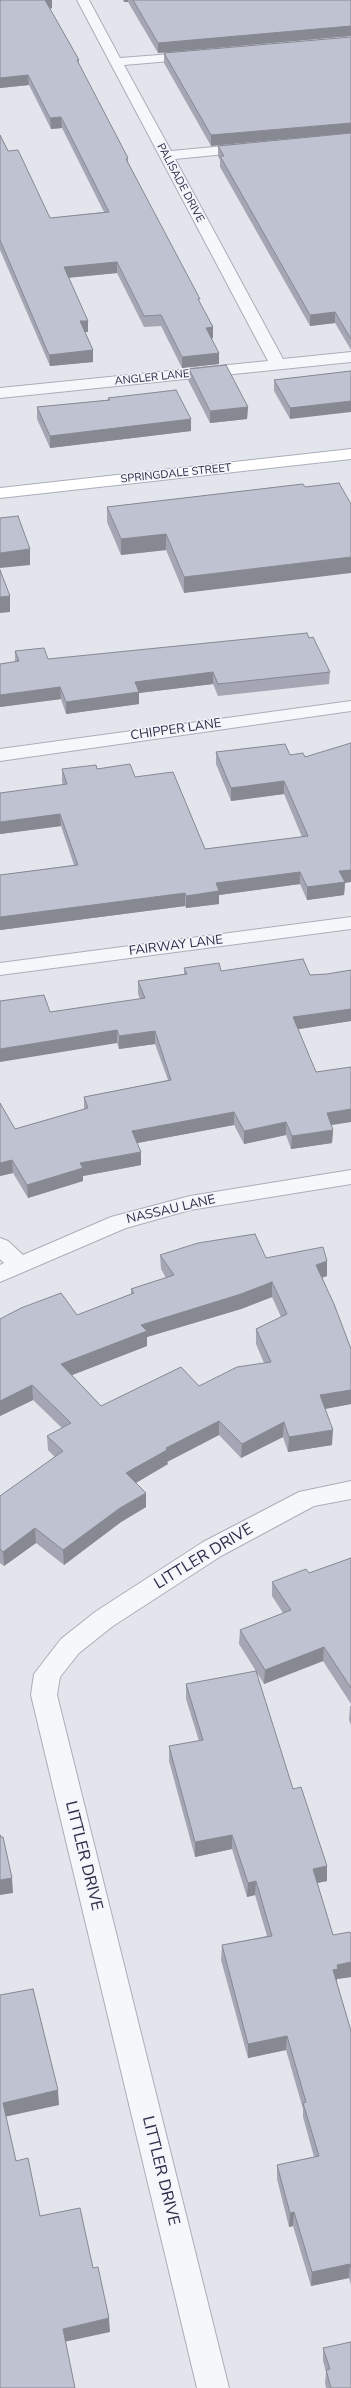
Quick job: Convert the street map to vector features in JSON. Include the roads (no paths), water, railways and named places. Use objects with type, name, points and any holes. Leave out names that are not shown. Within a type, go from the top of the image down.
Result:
[{"type":"main road","name":"SPRINGDALE STREET","points":[[0,493],[351,454]]},
{"type":"street","name":"PALISADE DRIVE","points":[[83,0],[278,365]]},
{"type":"street","points":[[116,62],[210,53]]},
{"type":"street","points":[[166,156],[258,147]]},
{"type":"street","name":"ANGLER LANE","points":[[2,388],[351,358]]},
{"type":"street","name":"CHIPPER LANE","points":[[0,755],[351,706]]},
{"type":"street","name":"FAIRWAY LANE","points":[[0,969],[351,923]]},
{"type":"street","name":"NASSAU LANE","points":[[10,1269],[119,1222],[190,1203],[349,1182]]},
{"type":"street","points":[[0,1246],[10,1269]]},
{"type":"street","name":"LITTLER DRIVE","points":[[213,2388],[44,1695],[47,1674],[70,1646],[104,1619],[212,1549],[308,1498],[351,1490]]}]
